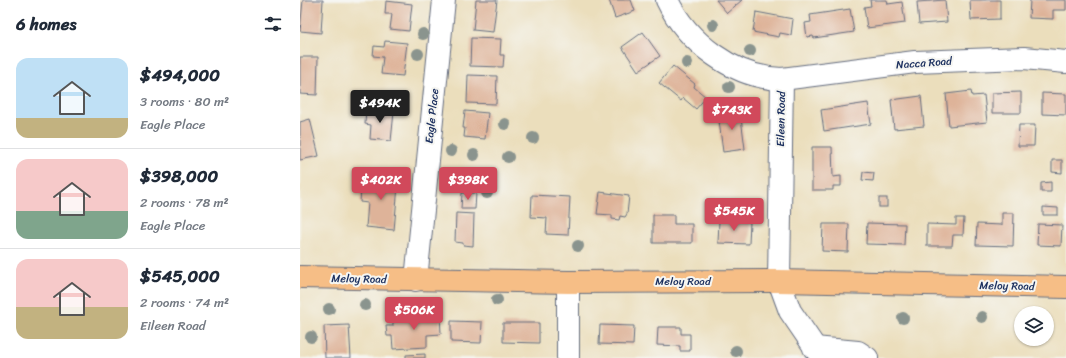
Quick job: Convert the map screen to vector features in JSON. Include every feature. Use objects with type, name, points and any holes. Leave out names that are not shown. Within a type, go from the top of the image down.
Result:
[{"type":"main road","name":"Meloy Road","points":[[300,277],[568,282],[779,281],[1066,287]]},
{"type":"street","name":"Eagle Place","points":[[416,280],[444,0]]},
{"type":"street","name":"Eileen Road","points":[[667,0],[672,11],[688,32],[722,60],[759,77],[782,79],[779,281]]},
{"type":"street","name":"Nacca Road","points":[[782,79],[915,62],[1024,58],[1066,62]]},
{"type":"street","points":[[779,281],[790,311],[818,353],[858,352],[867,358]]},
{"type":"street","points":[[568,282],[568,358]]},
{"type":"building","points":[[303,0],[323,0],[321,33],[300,31]]},
{"type":"building","points":[[476,0],[497,0],[493,32],[473,30]]},
{"type":"building","points":[[609,0],[631,0],[635,11],[615,18]]},
{"type":"building","points":[[716,0],[742,0],[727,13]]},
{"type":"building","points":[[870,0],[887,0],[888,4],[902,2],[905,23],[867,28],[864,7],[871,6]]},
{"type":"building","points":[[945,0],[947,22],[919,24],[917,2]]},
{"type":"building","points":[[970,0],[1000,0],[1000,19],[971,20]]},
{"type":"building","points":[[1030,0],[1066,0],[1066,10],[1053,10],[1053,19],[1029,18]]},
{"type":"building","points":[[386,1],[412,4],[409,31],[390,29],[392,14],[385,14]]},
{"type":"building","points":[[850,9],[854,32],[814,38],[813,36],[807,37],[805,23],[811,22],[810,15]]},
{"type":"building","points":[[756,12],[793,19],[791,35],[780,33],[779,37],[753,32]]},
{"type":"building","points":[[643,32],[660,56],[638,71],[622,47]]},
{"type":"building","points":[[471,38],[501,39],[500,55],[504,55],[503,67],[470,66]]},
{"type":"building","points":[[385,41],[407,43],[403,76],[381,74],[383,57],[373,56],[374,46],[384,47]]},
{"type":"building","points":[[300,57],[318,57],[317,95],[300,94]]},
{"type":"building","points":[[673,66],[695,84],[694,87],[706,97],[696,109],[683,98],[681,101],[659,83]]},
{"type":"building","points":[[468,75],[497,76],[496,104],[467,103]]},
{"type":"building","points":[[971,91],[972,96],[984,95],[987,122],[949,126],[946,94]]},
{"type":"building","points":[[1021,92],[1021,113],[992,113],[992,93]]},
{"type":"building","points":[[1042,93],[1066,94],[1066,115],[1042,114]]},
{"type":"building","points":[[921,96],[924,126],[894,129],[891,100]]},
{"type":"building","points":[[868,103],[871,124],[824,131],[821,110]]},
{"type":"building","points":[[366,108],[394,112],[391,141],[370,139],[371,125],[365,124]]},
{"type":"building","points":[[740,110],[745,149],[723,152],[718,113]]},
{"type":"building","points":[[465,111],[488,113],[485,139],[464,137],[465,128],[463,128]]},
{"type":"building","points":[[310,119],[319,156],[300,160],[300,122]]},
{"type":"building","points":[[1019,125],[1035,125],[1034,146],[1018,146]]},
{"type":"building","points":[[812,147],[832,147],[833,177],[841,176],[841,186],[833,186],[833,190],[812,190]]},
{"type":"building","points":[[1052,160],[1062,160],[1062,173],[1052,172]]},
{"type":"building","points":[[863,172],[874,173],[873,181],[862,180]]},
{"type":"building","points":[[371,173],[399,175],[394,230],[366,227],[368,203],[360,202],[361,190],[370,190]]},
{"type":"building","points":[[1051,182],[1051,192],[1041,192],[1041,183]]},
{"type":"building","points":[[600,192],[629,196],[627,214],[625,217],[620,216],[619,220],[612,219],[612,215],[597,214]]},
{"type":"building","points":[[462,193],[476,193],[475,209],[461,209]]},
{"type":"building","points":[[532,195],[570,197],[568,235],[546,234],[547,218],[531,217]]},
{"type":"building","points":[[879,198],[887,198],[887,207],[879,207]]},
{"type":"building","points":[[1043,207],[1058,208],[1058,215],[1043,215]]},
{"type":"building","points":[[456,213],[474,214],[473,246],[455,242]]},
{"type":"building","points":[[1002,213],[1014,213],[1013,246],[976,245],[977,224],[1002,225]]},
{"type":"building","points":[[653,215],[674,215],[674,224],[692,224],[692,243],[653,243]]},
{"type":"building","points":[[956,218],[964,218],[963,235],[953,235],[952,246],[927,246],[927,224],[956,225]]},
{"type":"building","points":[[719,221],[750,222],[749,244],[718,243]]},
{"type":"building","points":[[867,223],[905,224],[904,245],[866,244]]},
{"type":"building","points":[[823,224],[849,224],[848,252],[822,251]]},
{"type":"building","points":[[1038,224],[1062,225],[1061,246],[1037,245]]},
{"type":"building","points":[[440,314],[441,334],[427,335],[427,347],[393,349],[392,336],[387,336],[386,326],[393,326],[393,322],[403,321],[403,316]]},
{"type":"building","points":[[451,321],[482,322],[481,343],[451,342]]},
{"type":"building","points":[[503,323],[539,323],[539,343],[503,342]]},
{"type":"building","points":[[349,325],[351,358],[325,358],[324,326]]},
{"type":"building","points":[[600,325],[634,326],[633,345],[599,344]]},
{"type":"building","points":[[658,327],[681,327],[681,334],[690,334],[690,351],[680,351],[680,346],[657,345]]},
{"type":"building","points":[[425,354],[425,358],[406,358],[406,355]]}]
